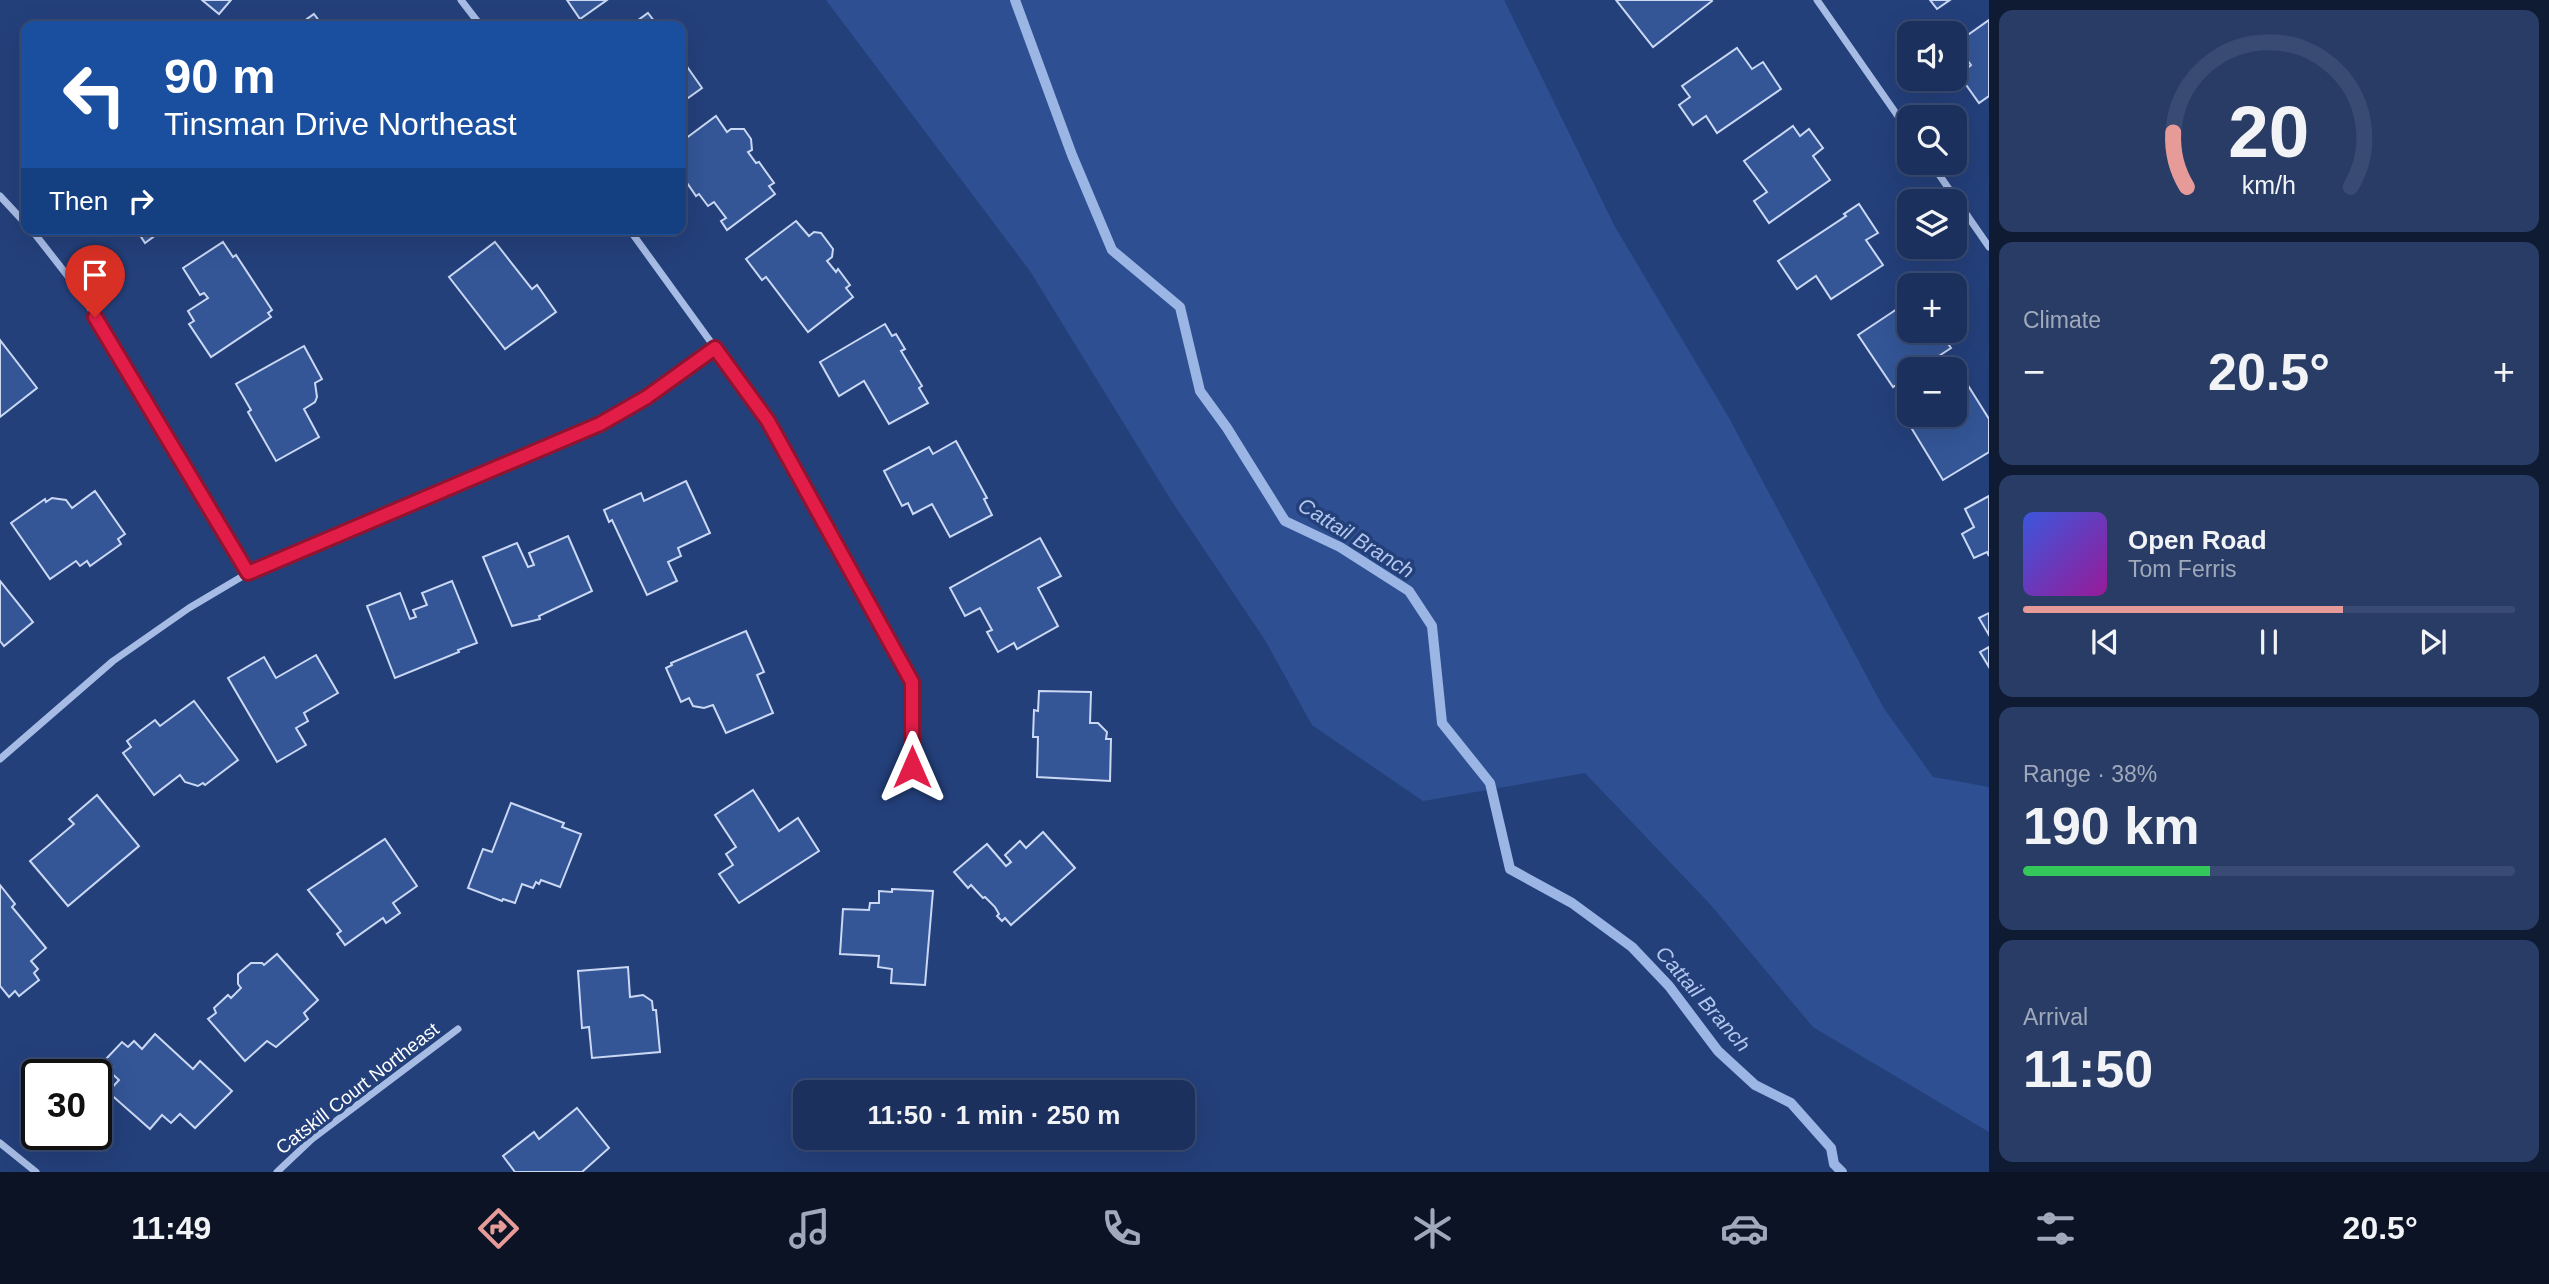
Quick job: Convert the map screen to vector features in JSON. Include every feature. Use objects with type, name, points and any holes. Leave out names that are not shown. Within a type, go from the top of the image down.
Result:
[{"type":"street","points":[[461,0],[477,21]]},
{"type":"street","points":[[1817,0],[1897,115]]},
{"type":"street","points":[[1939,175],[1989,247]]},
{"type":"street","points":[[0,196],[21,219]]},
{"type":"street","points":[[36,235],[81,293],[248,573]]},
{"type":"street","points":[[633,235],[768,421],[912,682],[912,767]]},
{"type":"street","points":[[0,759],[113,661],[189,608],[248,573],[600,424],[647,397],[715,348]]},
{"type":"street","name":"Catskill Court Northeast","points":[[277,1172],[312,1139],[458,1028]]},
{"type":"street","points":[[0,1143],[36,1172]]},
{"type":"shaded area","points":[[826,0],[1504,0],[1615,227],[1729,418],[1883,707],[1933,777],[1989,787],[1989,1132],[1813,1027],[1710,904],[1585,773],[1423,801],[1312,725],[1265,640],[1171,500],[1030,271]]},
{"type":"building","points":[[202,0],[231,0],[219,14]]},
{"type":"building","points":[[567,0],[607,0],[580,19]]},
{"type":"building","points":[[1616,0],[1711,0],[1712,1],[1653,47]]},
{"type":"building","points":[[1930,0],[1950,0],[1937,9]]},
{"type":"building","points":[[648,13],[654,21],[637,21]]},
{"type":"building","points":[[314,14],[319,21],[304,21]]},
{"type":"building","points":[[1989,20],[1989,96],[1979,103],[1967,86],[1967,68],[1971,65],[1967,60],[1967,36]]},
{"type":"building","points":[[1737,48],[1752,69],[1763,62],[1781,89],[1717,133],[1706,116],[1693,125],[1679,105],[1690,97],[1682,86]]},
{"type":"building","points":[[686,65],[702,88],[686,99]]},
{"type":"building","points":[[716,116],[727,132],[731,129],[744,129],[751,139],[752,150],[748,152],[774,183],[769,186],[775,194],[727,230],[721,221],[726,218],[714,202],[708,206],[699,194],[696,196],[686,181],[686,138]]},
{"type":"building","points":[[1793,126],[1800,136],[1809,129],[1823,148],[1813,156],[1830,180],[1769,223],[1754,201],[1767,192],[1744,161]]},
{"type":"building","points":[[1859,204],[1878,233],[1866,240],[1883,265],[1831,299],[1816,276],[1797,289],[1778,261],[1846,216],[1844,214]]},
{"type":"building","points":[[796,221],[809,236],[814,232],[821,233],[833,249],[832,257],[827,261],[836,272],[838,269],[850,285],[846,288],[853,297],[808,332],[766,277],[762,280],[746,259]]},
{"type":"building","points":[[140,235],[156,235],[145,243]]},
{"type":"building","points":[[223,242],[233,257],[236,255],[272,310],[268,313],[271,317],[211,357],[189,324],[194,321],[188,311],[208,298],[204,293],[200,295],[183,268]]},
{"type":"building","points":[[495,242],[532,289],[537,285],[556,312],[505,349],[449,277]]},
{"type":"building","points":[[1897,309],[1897,343],[1947,343],[1951,348],[1937,357],[1897,357],[1897,384],[1893,387],[1858,335]]},
{"type":"building","points":[[885,324],[892,336],[896,334],[905,349],[901,351],[922,386],[919,388],[928,403],[889,424],[864,381],[839,396],[820,362]]},
{"type":"building","points":[[0,340],[37,388],[0,417]]},
{"type":"building","points":[[304,346],[322,379],[315,383],[315,402],[304,409],[319,437],[276,461],[248,412],[251,410],[236,384]]},
{"type":"building","points":[[1969,387],[1989,419],[1989,452],[1943,480],[1911,427],[1967,427]]},
{"type":"building","points":[[956,441],[987,498],[984,499],[992,515],[950,537],[932,504],[913,514],[908,503],[902,506],[884,471],[929,447],[933,454]]},
{"type":"building","points":[[686,481],[710,533],[678,548],[681,556],[668,562],[677,581],[647,595],[612,520],[609,522],[604,510],[641,493],[644,501]]},
{"type":"building","points":[[95,491],[125,534],[118,539],[121,544],[90,566],[87,561],[80,566],[76,561],[50,579],[11,523],[45,499],[46,502],[52,498],[66,500],[72,508]]},
{"type":"building","points":[[1989,496],[1989,556],[1987,552],[1974,558],[1962,534],[1974,527],[1965,509]]},
{"type":"building","points":[[568,536],[592,591],[539,616],[540,619],[512,626],[483,557],[517,543],[528,567],[534,565],[529,553]]},
{"type":"building","points":[[1040,538],[1061,576],[1038,588],[1058,626],[1017,649],[1014,643],[998,652],[987,632],[992,630],[980,608],[965,616],[950,588]]},
{"type":"building","points":[[0,581],[33,622],[4,646],[0,641]]},
{"type":"building","points":[[452,581],[477,643],[395,678],[367,606],[400,593],[410,619],[416,617],[413,610],[427,605],[422,593]]},
{"type":"building","points":[[1989,613],[1989,635],[1979,618]]},
{"type":"building","points":[[746,631],[764,672],[757,675],[773,713],[726,733],[713,705],[704,708],[693,706],[689,698],[681,702],[666,668],[672,665],[671,663]]},
{"type":"building","points":[[1989,647],[1989,667],[1980,652]]},
{"type":"building","points":[[316,655],[338,693],[304,713],[308,721],[296,728],[306,745],[277,762],[228,678],[264,657],[276,678]]},
{"type":"building","points":[[1039,691],[1091,692],[1090,723],[1098,723],[1107,732],[1106,739],[1111,739],[1110,781],[1037,777],[1038,737],[1033,737],[1034,710],[1038,711]]},
{"type":"building","points":[[194,701],[238,760],[205,785],[185,782],[180,775],[154,795],[123,753],[131,747],[127,741],[155,720],[160,726]]},
{"type":"building","points":[[753,790],[779,831],[798,818],[819,851],[739,903],[719,874],[733,865],[726,854],[736,847],[715,815]]},
{"type":"building","points":[[97,795],[139,846],[68,906],[30,861],[74,824],[69,819]]},
{"type":"building","points":[[511,803],[564,823],[562,827],[581,834],[560,887],[541,880],[539,884],[536,882],[533,888],[522,884],[515,903],[468,888],[483,849],[492,852]]},
{"type":"building","points":[[1043,832],[1075,868],[1011,925],[1005,918],[1002,921],[997,916],[999,914],[995,907],[971,885],[968,888],[954,872],[987,844],[1006,866],[1011,862],[1005,855],[1020,841],[1026,848]]},
{"type":"building","points":[[385,839],[417,886],[393,903],[400,913],[386,923],[383,918],[345,945],[337,934],[341,931],[308,890]]},
{"type":"building","points":[[0,885],[15,904],[12,907],[46,948],[31,961],[38,969],[34,973],[39,980],[19,996],[15,991],[9,997],[0,986]]},
{"type":"building","points":[[892,889],[933,891],[925,985],[891,983],[892,969],[878,967],[879,956],[840,954],[843,909],[869,910],[870,903],[879,903],[879,891],[892,892]]},
{"type":"building","points":[[277,954],[318,1000],[304,1013],[308,1019],[276,1047],[267,1041],[245,1061],[208,1019],[216,1013],[214,1008],[228,995],[231,998],[241,988],[238,974],[251,963],[264,965]]},
{"type":"building","points":[[628,967],[630,997],[643,995],[652,1001],[653,1010],[656,1010],[660,1052],[592,1058],[589,1027],[582,1028],[578,971]]},
{"type":"building","points":[[155,1034],[193,1069],[200,1061],[232,1091],[195,1128],[180,1114],[171,1123],[162,1115],[150,1129],[112,1096],[112,1088],[119,1080],[112,1074],[112,1059],[106,1059],[122,1042],[128,1047],[134,1041],[142,1049]]},
{"type":"building","points":[[577,1108],[609,1148],[582,1172],[515,1172],[503,1156],[534,1132],[539,1139]]},
{"type":"waterway","name":"Cattail Branch","points":[[1015,0],[1072,155],[1112,250],[1180,307],[1200,391],[1227,428],[1285,521],[1340,547],[1409,591],[1432,626],[1442,723],[1490,783],[1510,869],[1572,903],[1632,947],[1669,986],[1718,1051],[1755,1085],[1791,1103],[1831,1148],[1834,1164],[1842,1172]]},
{"type":"route","points":[[95,317],[248,573],[600,424],[647,397],[715,348],[768,421],[912,682],[912,767]]}]
